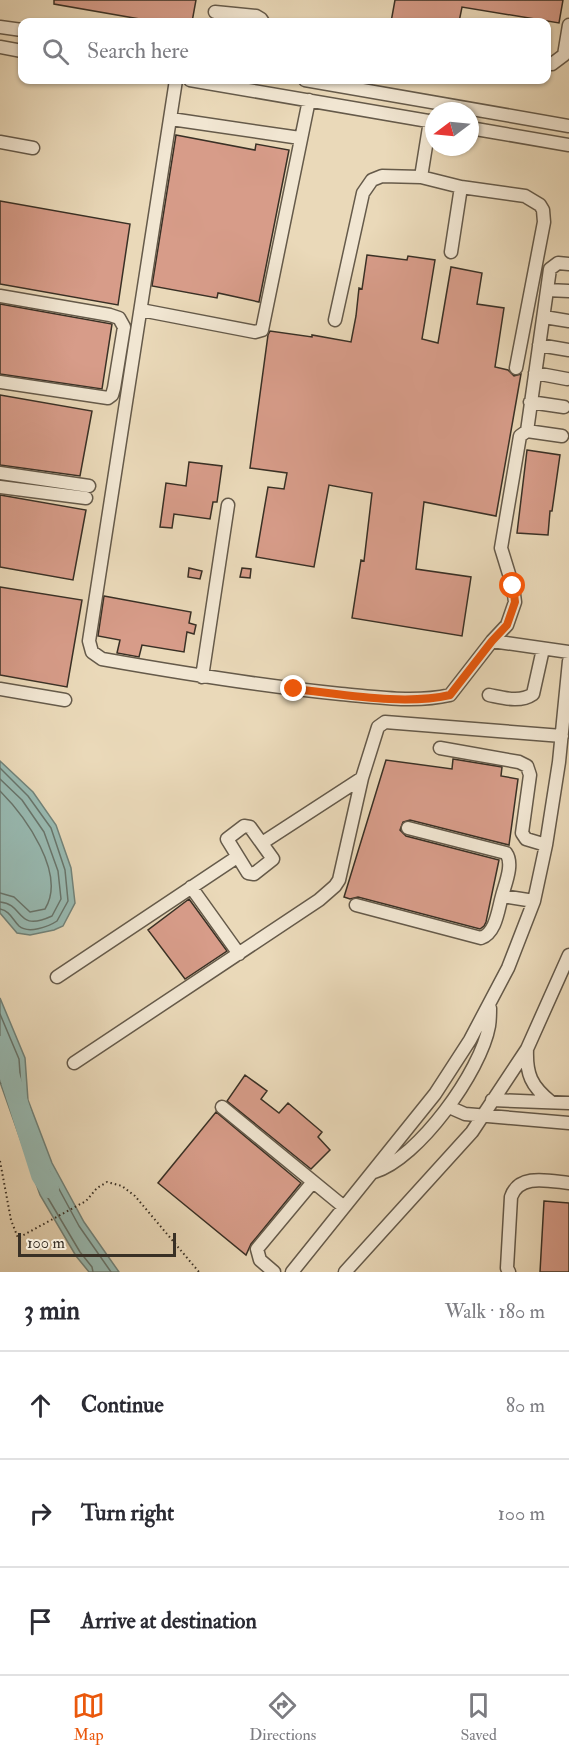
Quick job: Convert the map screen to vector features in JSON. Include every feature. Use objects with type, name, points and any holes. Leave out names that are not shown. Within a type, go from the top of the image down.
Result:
[{"type":"street","points":[[215,12],[259,18]]},
{"type":"street","points":[[551,64],[564,55],[569,25]]},
{"type":"street","points":[[0,27],[18,29]]},
{"type":"street","points":[[0,47],[18,50]]},
{"type":"street","points":[[175,84],[89,641],[96,656],[201,677],[294,689],[381,698],[441,698],[450,695],[507,625],[515,602],[513,586],[501,548],[520,436],[527,431],[562,436]]},
{"type":"street","points":[[214,84],[425,120]]},
{"type":"street","points":[[333,84],[569,126]]},
{"type":"street","points":[[141,310],[255,332],[262,330],[309,100]]},
{"type":"street","points":[[171,118],[300,138]]},
{"type":"street","points":[[479,130],[569,145]]},
{"type":"street","points":[[0,142],[33,148]]},
{"type":"street","points":[[421,177],[425,156]]},
{"type":"street","points":[[335,320],[363,193],[372,180],[382,176],[421,177],[461,187],[525,196],[540,205],[544,222],[516,368]]},
{"type":"street","points":[[451,252],[461,187]]},
{"type":"street","points":[[527,431],[550,269],[558,263],[569,264]]},
{"type":"street","points":[[547,290],[569,291]]},
{"type":"street","points":[[0,296],[110,315],[119,318],[124,327],[114,388],[112,395],[108,398],[0,382]]},
{"type":"street","points":[[544,317],[569,321]]},
{"type":"street","points":[[539,345],[569,350]]},
{"type":"street","points":[[535,373],[567,379]]},
{"type":"street","points":[[530,402],[564,407]]},
{"type":"street","points":[[0,473],[89,486]]},
{"type":"street","points":[[0,487],[86,498]]},
{"type":"street","points":[[201,677],[228,505]]},
{"type":"street","points":[[492,641],[569,652]]},
{"type":"street","points":[[489,695],[513,699],[533,694],[543,649]]},
{"type":"street","points":[[292,1272],[435,1094],[491,1003],[508,968],[534,901],[546,845],[562,736],[569,661]]},
{"type":"street","points":[[0,689],[65,700]]},
{"type":"street","points":[[74,1063],[319,900],[335,886],[339,880],[362,778],[378,727],[385,722],[562,736]]},
{"type":"street","points":[[440,748],[519,762],[527,766],[530,775],[522,833],[526,839],[546,845]]},
{"type":"street","points":[[262,843],[362,778]]},
{"type":"street","points":[[244,826],[250,827],[272,862],[254,874],[248,873],[237,857],[227,839],[244,826]]},
{"type":"street","points":[[356,905],[481,938],[488,936],[492,930],[509,868],[509,858],[506,853],[408,828]]},
{"type":"street","points":[[57,977],[237,857]]},
{"type":"street","points":[[191,887],[239,954]]},
{"type":"street","points":[[502,896],[534,901]]},
{"type":"street","points":[[345,1272],[465,1142],[527,1049],[569,955]]},
{"type":"street","points":[[372,1172],[391,1166],[406,1154],[449,1107],[484,1043],[489,1027],[491,1003]]},
{"type":"street","points":[[527,1049],[526,1064],[531,1079],[539,1092],[551,1102]]},
{"type":"street","points":[[492,1100],[569,1103]]},
{"type":"street","points":[[222,1107],[344,1207]]},
{"type":"street","points":[[449,1107],[460,1113],[569,1123]]},
{"type":"street","points":[[509,1272],[507,1268],[508,1245],[513,1190],[519,1183],[536,1180],[569,1183]]},
{"type":"street","points":[[274,1272],[260,1260],[257,1249],[312,1183]]},
{"type":"path","points":[[0,1161],[10,1220],[18,1238],[86,1201],[97,1188],[107,1182],[127,1189],[200,1272]]},
{"type":"water","points":[[0,761],[33,792],[56,825],[71,868],[75,903],[63,926],[54,930],[30,935],[17,933],[0,913]]},
{"type":"water","points":[[0,998],[25,1058],[28,1100],[52,1163],[84,1222],[119,1272],[89,1272],[76,1256],[40,1195],[0,1082]]},
{"type":"building","points":[[54,0],[196,0],[193,18],[134,18],[54,4]]},
{"type":"building","points":[[395,0],[563,0],[559,23],[551,22],[551,18],[529,18],[462,7],[460,18],[392,18]]},
{"type":"building","points":[[176,135],[255,150],[256,144],[289,150],[259,302],[218,293],[217,298],[152,286]]},
{"type":"building","points":[[0,201],[130,224],[118,305],[0,284]]},
{"type":"building","points":[[367,255],[407,260],[408,256],[435,260],[422,339],[438,343],[451,267],[482,273],[477,304],[504,308],[495,367],[508,370],[514,376],[521,374],[496,516],[424,502],[416,569],[471,577],[462,636],[352,618],[361,560],[364,561],[372,493],[329,485],[314,567],[256,557],[268,487],[284,489],[287,473],[250,468],[268,335],[270,331],[351,342],[359,288],[362,289]]},
{"type":"building","points":[[0,304],[112,324],[102,389],[0,374]]},
{"type":"building","points":[[0,395],[92,411],[80,476],[0,465]]},
{"type":"building","points":[[527,450],[560,455],[548,535],[517,533]]},
{"type":"building","points":[[189,462],[222,466],[217,502],[213,502],[210,519],[174,514],[172,528],[160,527],[166,483],[186,486]]},
{"type":"building","points":[[0,495],[86,510],[73,580],[0,567]]},
{"type":"building","points":[[189,568],[202,571],[200,579],[188,577]]},
{"type":"building","points":[[242,568],[251,569],[250,578],[240,577]]},
{"type":"building","points":[[0,587],[82,600],[67,687],[0,675]]},
{"type":"building","points":[[104,596],[191,612],[189,623],[196,625],[194,634],[187,632],[184,652],[142,645],[139,657],[117,653],[120,640],[98,636]]},
{"type":"building","points":[[453,759],[502,767],[501,776],[518,779],[509,845],[410,820],[403,822],[400,830],[406,836],[499,860],[484,926],[480,929],[358,897],[350,899],[344,897],[386,760],[452,769]]},
{"type":"building","points":[[189,899],[227,951],[185,979],[148,930]]},
{"type":"building","points":[[245,1075],[267,1091],[261,1099],[279,1113],[288,1103],[322,1132],[318,1137],[330,1150],[311,1169],[227,1101]]},
{"type":"building","points":[[216,1112],[301,1183],[251,1244],[246,1255],[158,1183]]},
{"type":"building","points":[[544,1201],[569,1203],[569,1272],[540,1272]]},
{"type":"waterway","points":[[0,1046],[41,1175],[49,1188]]},
{"type":"route","points":[[294,689],[381,698],[441,698],[450,695],[507,625],[515,602],[513,586]]}]
